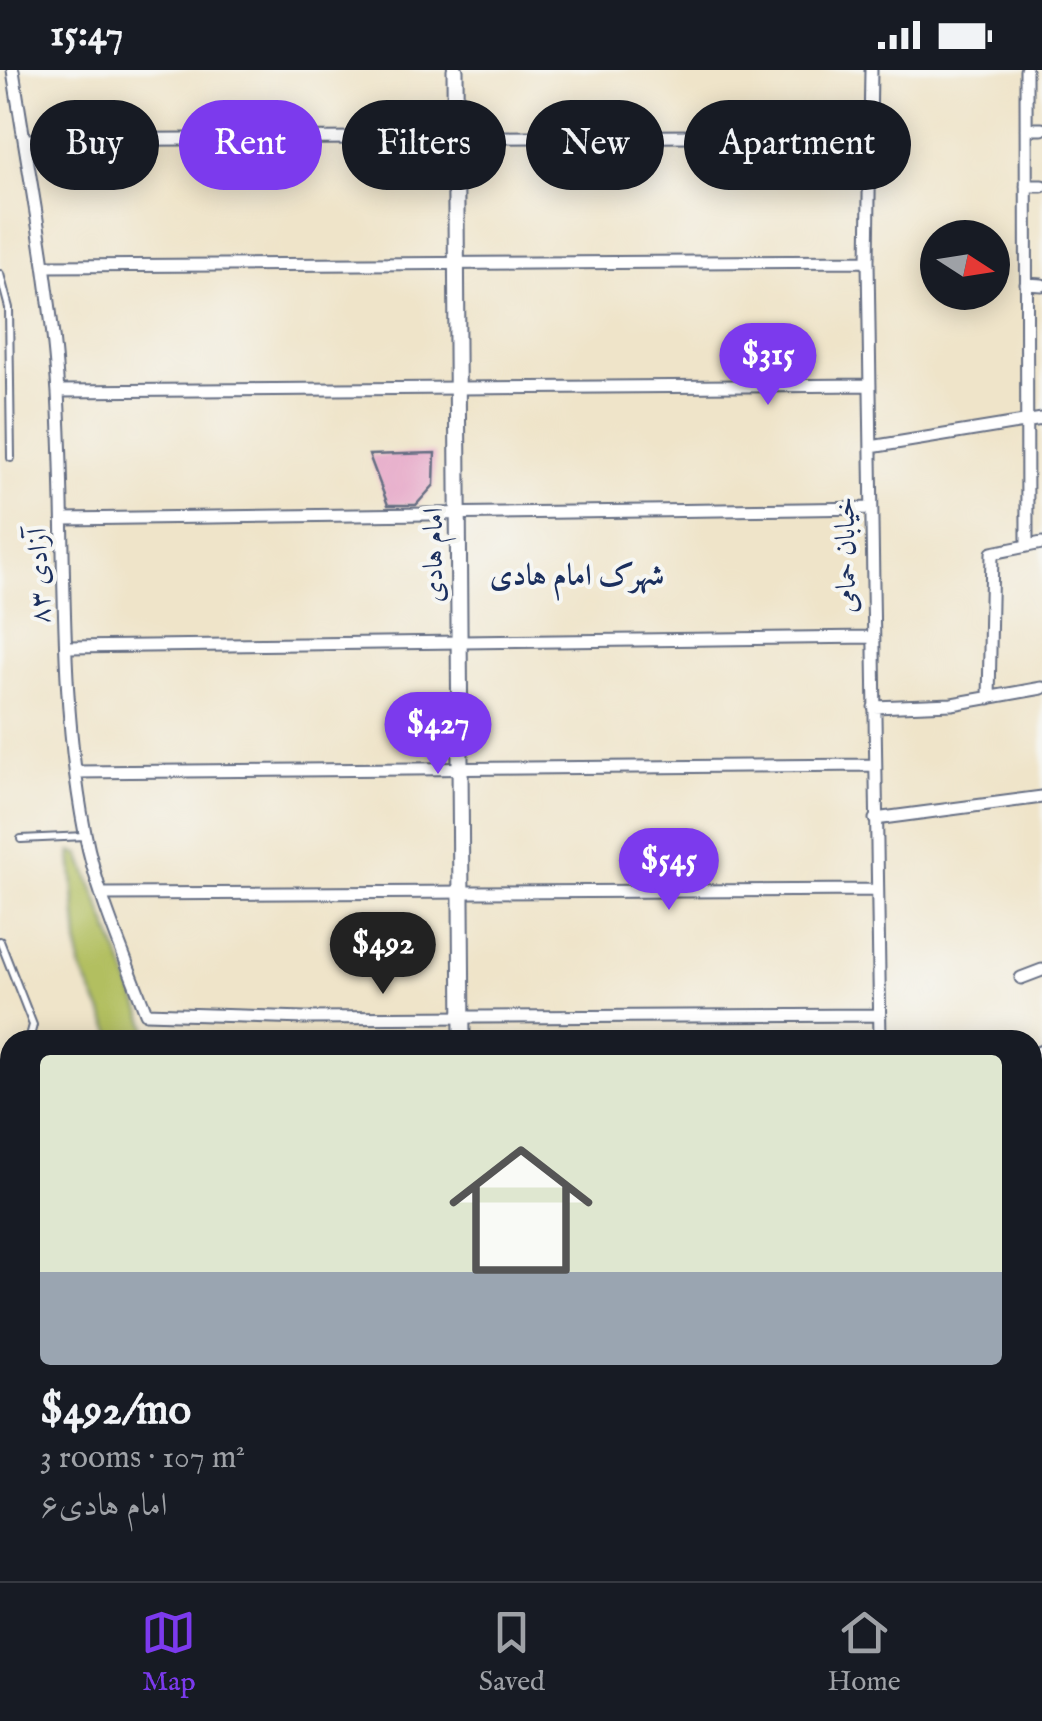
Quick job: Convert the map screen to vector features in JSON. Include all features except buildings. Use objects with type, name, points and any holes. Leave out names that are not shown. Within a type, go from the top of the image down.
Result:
[{"type":"main road","name":"امام هادی","points":[[455,70],[455,100]]},
{"type":"main road","name":"امام هادی","points":[[455,190],[462,1030]]},
{"type":"street","name":"آزادی ۸۳","points":[[13,70],[44,266],[58,391],[79,836],[146,1012],[462,1018]]},
{"type":"street","name":"خیابان حمامی","points":[[871,70],[871,100]]},
{"type":"street","points":[[1026,70],[1027,546]]},
{"type":"street","points":[[1026,129],[1042,128]]},
{"type":"street","points":[[506,137],[684,135]]},
{"type":"street","points":[[24,140],[342,138]]},
{"type":"street","points":[[1026,186],[1042,186]]},
{"type":"street","name":"خیابان حمامی","points":[[869,190],[879,1030]]},
{"type":"street","points":[[44,266],[868,261]]},
{"type":"street","points":[[1026,284],[1042,284]]},
{"type":"street","points":[[58,391],[870,385]]},
{"type":"street","points":[[870,447],[1042,418]]},
{"type":"street","points":[[63,519],[871,508]]},
{"type":"street","points":[[990,698],[992,553],[1042,543]]},
{"type":"street","points":[[68,646],[873,638]]},
{"type":"street","points":[[874,707],[990,698],[1042,688]]},
{"type":"street","points":[[76,772],[874,765]]},
{"type":"street","points":[[875,819],[1042,797]]},
{"type":"street","points":[[102,894],[876,890]]},
{"type":"street","points":[[1021,978],[1042,970]]},
{"type":"street","points":[[462,1018],[878,1014]]},
{"type":"lane","points":[[0,274],[9,308],[11,458]]},
{"type":"lane","points":[[21,839],[79,836]]},
{"type":"lane","points":[[0,941],[32,1030]]},
{"type":"green space","points":[[71,852],[80,854],[148,1030],[110,1030],[80,967]]},
{"type":"district","name":"شهرک امام هادی","points":[[577,577]]}]
